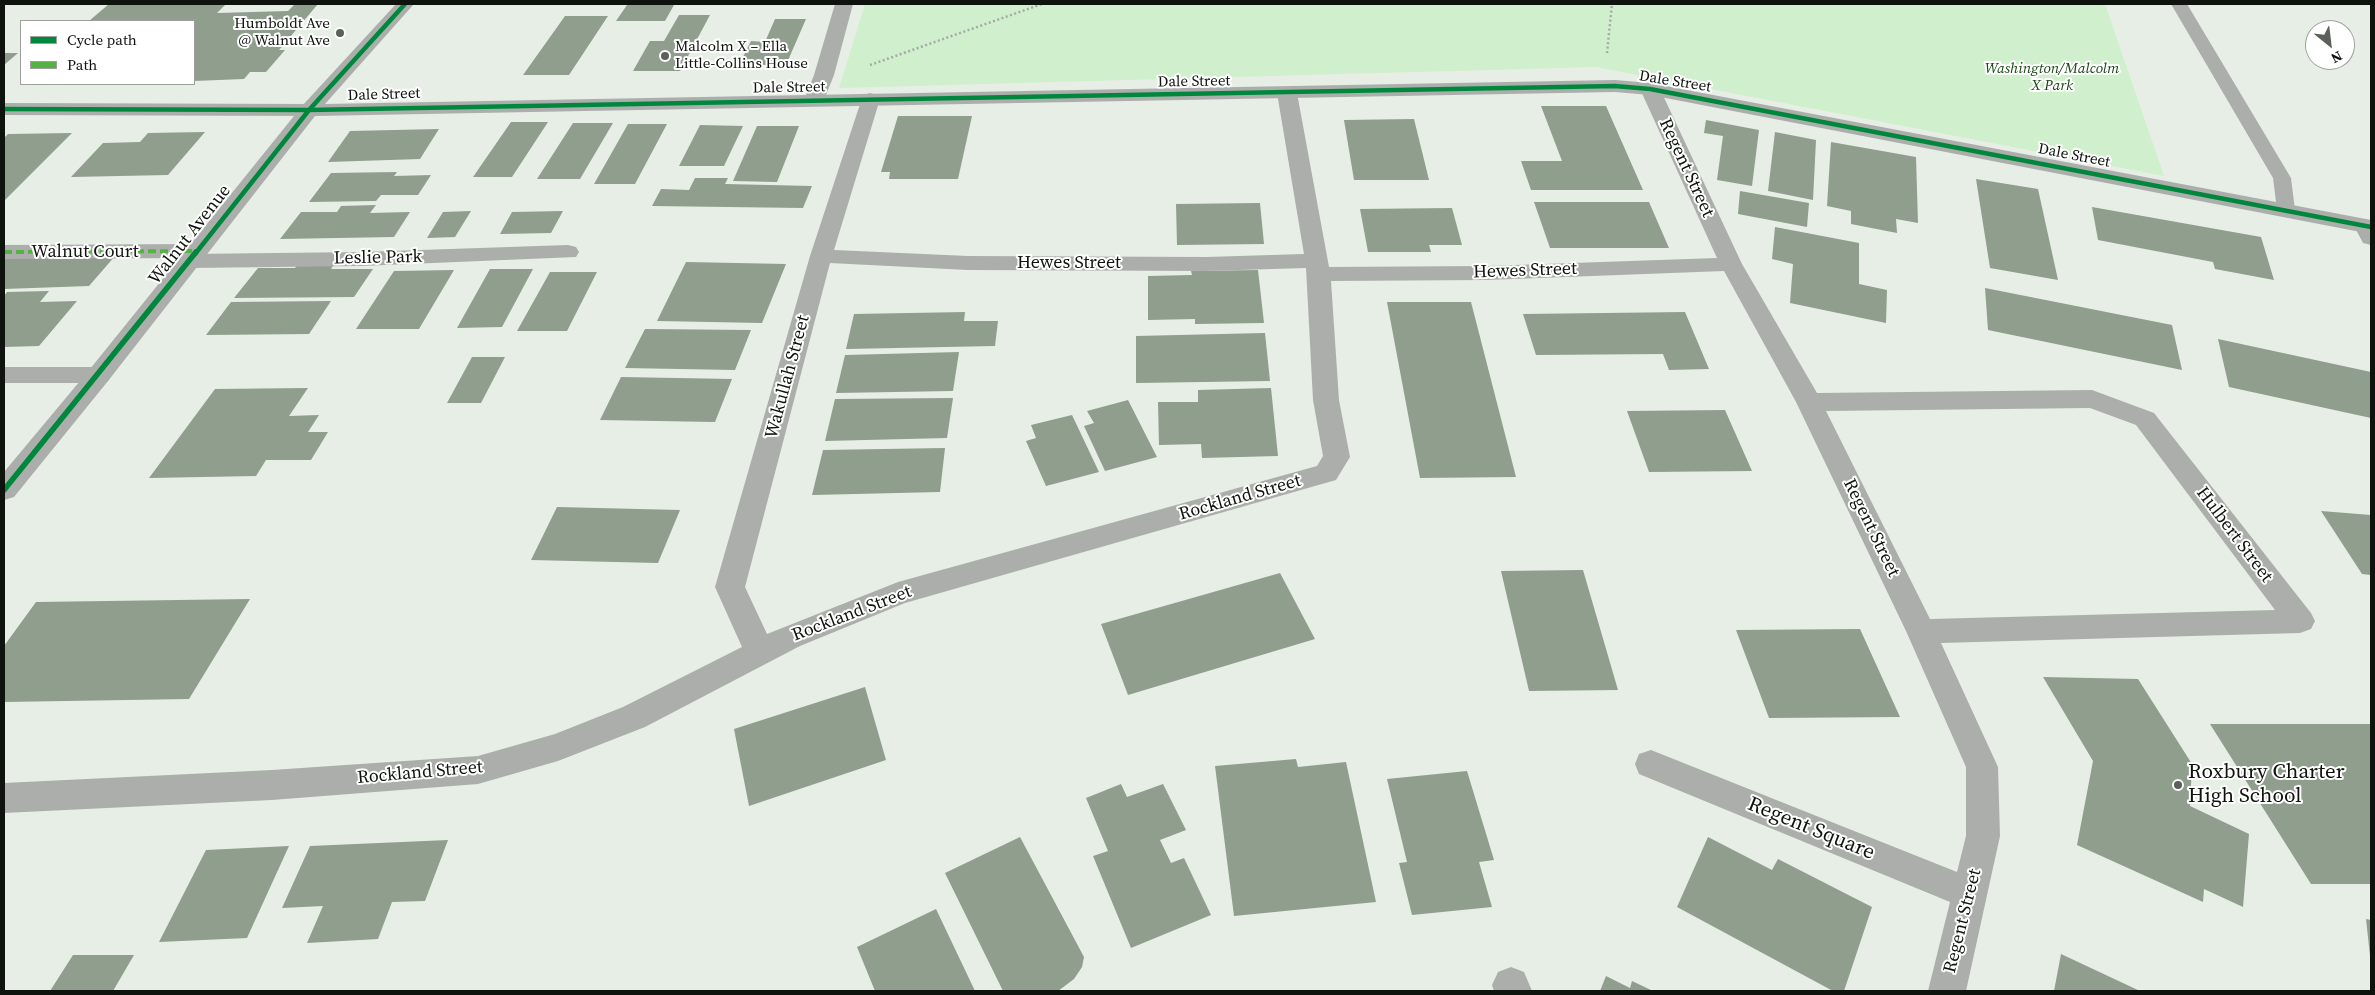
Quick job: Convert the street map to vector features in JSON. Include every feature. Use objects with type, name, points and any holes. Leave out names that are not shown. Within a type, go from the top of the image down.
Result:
[{"type":"street","name":"Walnut Avenue","points":[[4,490],[99,375],[309,110],[406,4]]},
{"type":"street","points":[[816,92],[844,4]]},
{"type":"street","name":"Dale Street","points":[[4,109],[309,110],[816,92],[870,99],[1615,86],[1650,89],[2286,210],[2369,231]]},
{"type":"street","name":"Regent Street","points":[[1650,89],[1731,264],[1808,402],[1921,631],[1982,767],[1983,836],[1971,894],[1955,949],[1947,991]]},
{"type":"street","name":"Rockland Street","points":[[4,798],[272,785],[478,770],[558,746],[634,716],[789,637],[898,594],[1326,473],[1336,457],[1326,400],[1318,268],[1286,93]]},
{"type":"street","name":"Wakullah Street","points":[[760,652],[730,587],[821,256],[870,99]]},
{"type":"street","name":"Walnut Court","points":[[4,252],[193,256]]},
{"type":"street","name":"Leslie Park","points":[[193,256],[361,259],[568,252]]},
{"type":"street","name":"Hewes Street","points":[[821,256],[988,263],[1206,264],[1487,273],[1731,264]]},
{"type":"street","points":[[4,375],[99,375]]},
{"type":"street","name":"Hulbert Street","points":[[1808,402],[2092,399],[2146,419],[2300,621],[1921,631]]},
{"type":"street","name":"Regent Square","points":[[1651,764],[1971,894]]},
{"type":"lane","points":[[2179,4],[2282,178],[2286,210]]},
{"type":"path","points":[[816,92],[863,67],[1042,4]]},
{"type":"path","points":[[1612,4],[1606,59],[1615,86]]},
{"type":"green space","name":"Washington/Malcolm X Park","points":[[865,4],[2105,4],[2164,176],[1596,67],[839,88]]},
{"type":"building","points":[[109,4],[226,4],[217,13],[288,11],[295,4],[318,4],[279,50],[285,50],[266,72],[250,72],[244,79],[195,81],[195,20],[90,20]]},
{"type":"building","points":[[627,5],[674,5],[665,21],[616,21]]},
{"type":"building","name":"Malcolm X – Ella Little-Collins House","points":[[679,15],[710,15],[680,71],[633,71],[650,41],[664,41]]},
{"type":"building","points":[[565,16],[608,16],[569,75],[523,75]]},
{"type":"building","points":[[775,19],[806,19],[786,65],[739,65],[751,41],[765,42]]},
{"type":"building","points":[[4,53],[18,53],[4,65]]},
{"type":"building","points":[[1541,106],[1606,106],[1643,190],[1531,190],[1521,161],[1562,161]]},
{"type":"building","points":[[898,116],[972,116],[958,179],[889,179],[890,172],[881,172]]},
{"type":"building","points":[[1414,119],[1429,180],[1354,180],[1344,120]]},
{"type":"building","points":[[1706,120],[1759,130],[1752,186],[1717,180],[1723,136],[1704,133]]},
{"type":"building","points":[[511,122],[548,122],[512,177],[473,177]]},
{"type":"building","points":[[573,123],[613,123],[580,179],[537,179]]},
{"type":"building","points":[[628,124],[667,124],[635,184],[594,184]]},
{"type":"building","points":[[700,125],[743,126],[724,166],[679,166]]},
{"type":"building","points":[[757,126],[799,126],[777,182],[733,181]]},
{"type":"building","points":[[439,129],[420,159],[328,162],[350,131]]},
{"type":"building","points":[[205,132],[168,175],[71,177],[103,143],[140,142],[148,133]]},
{"type":"building","points":[[1775,132],[1816,140],[1813,200],[1768,191]]},
{"type":"building","points":[[72,133],[4,201],[4,138],[8,134]]},
{"type":"building","points":[[1831,142],[1916,157],[1918,223],[1896,219],[1897,233],[1851,224],[1851,211],[1827,206]]},
{"type":"building","points":[[397,172],[394,176],[431,175],[418,195],[381,195],[376,201],[309,202],[331,173]]},
{"type":"building","points":[[695,178],[728,178],[725,184],[812,186],[803,208],[652,206],[661,189],[689,190]]},
{"type":"building","points":[[1976,179],[2038,189],[2058,280],[1990,268]]},
{"type":"building","points":[[1740,191],[1809,203],[1807,227],[1738,214]]},
{"type":"building","points":[[1534,202],[1649,202],[1669,248],[1550,248]]},
{"type":"building","points":[[1260,203],[1264,244],[1177,245],[1176,204]]},
{"type":"building","points":[[376,205],[370,213],[410,212],[394,237],[280,239],[301,212],[337,212],[341,206]]},
{"type":"building","points":[[2092,207],[2261,237],[2274,280],[2215,269],[2213,262],[2098,240]]},
{"type":"building","points":[[1452,208],[1462,245],[1429,245],[1431,252],[1368,252],[1360,209]]},
{"type":"building","points":[[471,211],[455,237],[427,238],[443,212]]},
{"type":"building","points":[[563,211],[551,233],[500,234],[512,212]]},
{"type":"building","points":[[1775,227],[1859,243],[1859,284],[1887,290],[1886,323],[1790,303],[1793,264],[1772,259]]},
{"type":"building","points":[[122,248],[89,286],[4,289],[4,252]]},
{"type":"building","points":[[336,261],[331,269],[373,269],[354,297],[234,298],[258,268],[295,268],[300,262]]},
{"type":"building","points":[[686,262],[786,264],[762,323],[657,321]]},
{"type":"building","points":[[490,269],[533,269],[502,327],[457,328]]},
{"type":"building","points":[[454,270],[419,329],[356,329],[394,271]]},
{"type":"building","points":[[1258,270],[1264,323],[1195,324],[1195,319],[1148,320],[1148,276],[1192,275],[1191,271]]},
{"type":"building","points":[[550,272],[597,272],[567,331],[517,331]]},
{"type":"building","points":[[1985,288],[2172,325],[2182,370],[1988,330]]},
{"type":"building","points":[[49,291],[40,302],[77,301],[39,346],[4,347],[4,296],[7,292]]},
{"type":"building","points":[[331,301],[309,334],[206,335],[231,302]]},
{"type":"building","points":[[1387,302],[1471,302],[1516,477],[1420,478]]},
{"type":"building","points":[[965,312],[964,321],[998,321],[995,346],[846,349],[854,314]]},
{"type":"building","points":[[1685,312],[1709,369],[1669,370],[1663,354],[1536,355],[1523,314]]},
{"type":"building","points":[[645,329],[751,330],[735,370],[625,368]]},
{"type":"building","points":[[1265,333],[1270,381],[1136,383],[1136,336]]},
{"type":"building","points":[[2218,339],[2371,372],[2371,418],[2229,387]]},
{"type":"building","points":[[959,352],[953,391],[836,393],[845,355]]},
{"type":"building","points":[[472,357],[505,357],[481,403],[447,403]]},
{"type":"building","points":[[621,377],[732,379],[715,422],[600,420]]},
{"type":"building","points":[[308,388],[289,416],[319,415],[308,432],[328,432],[311,460],[266,460],[256,476],[149,478],[215,389]]},
{"type":"building","points":[[1271,388],[1278,456],[1202,458],[1201,444],[1159,445],[1158,402],[1198,402],[1198,390]]},
{"type":"building","points":[[953,398],[947,438],[825,441],[835,399]]},
{"type":"building","points":[[1128,400],[1157,457],[1105,471],[1084,426],[1094,423],[1087,411]]},
{"type":"building","points":[[1725,410],[1752,471],[1649,472],[1627,411]]},
{"type":"building","points":[[1072,415],[1099,472],[1046,486],[1026,441],[1036,438],[1031,425]]},
{"type":"building","points":[[945,448],[940,492],[812,495],[823,450]]},
{"type":"building","points":[[557,507],[680,510],[658,563],[531,560]]},
{"type":"building","points":[[2321,511],[2371,515],[2371,575],[2362,574]]},
{"type":"building","points":[[1583,570],[1618,690],[1529,691],[1501,571]]},
{"type":"building","points":[[1280,573],[1315,639],[1128,695],[1101,624]]},
{"type":"building","points":[[250,599],[189,699],[4,702],[4,646],[36,602]]},
{"type":"building","points":[[1860,629],[1900,717],[1769,718],[1736,630]]},
{"type":"building","points":[[2043,677],[2138,679],[2192,764],[2190,806],[2249,834],[2243,907],[2204,889],[2203,902],[2077,845],[2093,761]]},
{"type":"building","points":[[865,687],[886,760],[749,806],[734,729]]},
{"type":"building","points":[[2210,724],[2371,724],[2371,884],[2311,884]]},
{"type":"building","points":[[1296,759],[1298,767],[1346,762],[1376,902],[1234,916],[1215,766]]},
{"type":"building","points":[[1467,771],[1494,860],[1479,862],[1492,907],[1412,915],[1399,863],[1407,862],[1387,779]]},
{"type":"building","points":[[1121,784],[1127,797],[1163,784],[1186,830],[1160,840],[1171,863],[1184,858],[1211,915],[1131,948],[1093,856],[1108,851],[1086,798]]},
{"type":"building","points":[[1020,837],[1084,957],[1082,967],[1074,979],[1058,991],[1003,991],[945,873]]},
{"type":"building","points":[[1708,837],[1772,870],[1778,859],[1872,907],[1844,991],[1833,991],[1677,907]]},
{"type":"building","points":[[448,840],[425,901],[392,902],[378,939],[307,943],[323,906],[282,908],[310,846]]},
{"type":"building","points":[[289,846],[247,938],[159,942],[206,850]]},
{"type":"building","points":[[936,909],[975,991],[875,991],[857,947]]},
{"type":"building","points":[[2366,919],[2371,920],[2371,956],[2370,956]]},
{"type":"building","points":[[2061,954],[2140,991],[2054,991]]},
{"type":"building","points":[[73,955],[134,955],[113,991],[50,991]]},
{"type":"building","points":[[1606,976],[1630,988],[1632,981],[1653,991],[1600,991]]},
{"type":"marked path","points":[[4,252],[196,251]]},
{"type":"cycle path","points":[[4,490],[99,375],[309,110],[405,4]]},
{"type":"cycle path","points":[[4,109],[309,110],[1615,86],[1650,89],[2371,227]]},
{"type":"place","name":"Humboldt Ave @ Walnut Ave","points":[[340,33]]},
{"type":"place","name":"Malcolm X – Ella Little-Collins House","points":[[665,56]]},
{"type":"place","name":"Roxbury Charter High School","points":[[2178,785]]}]
